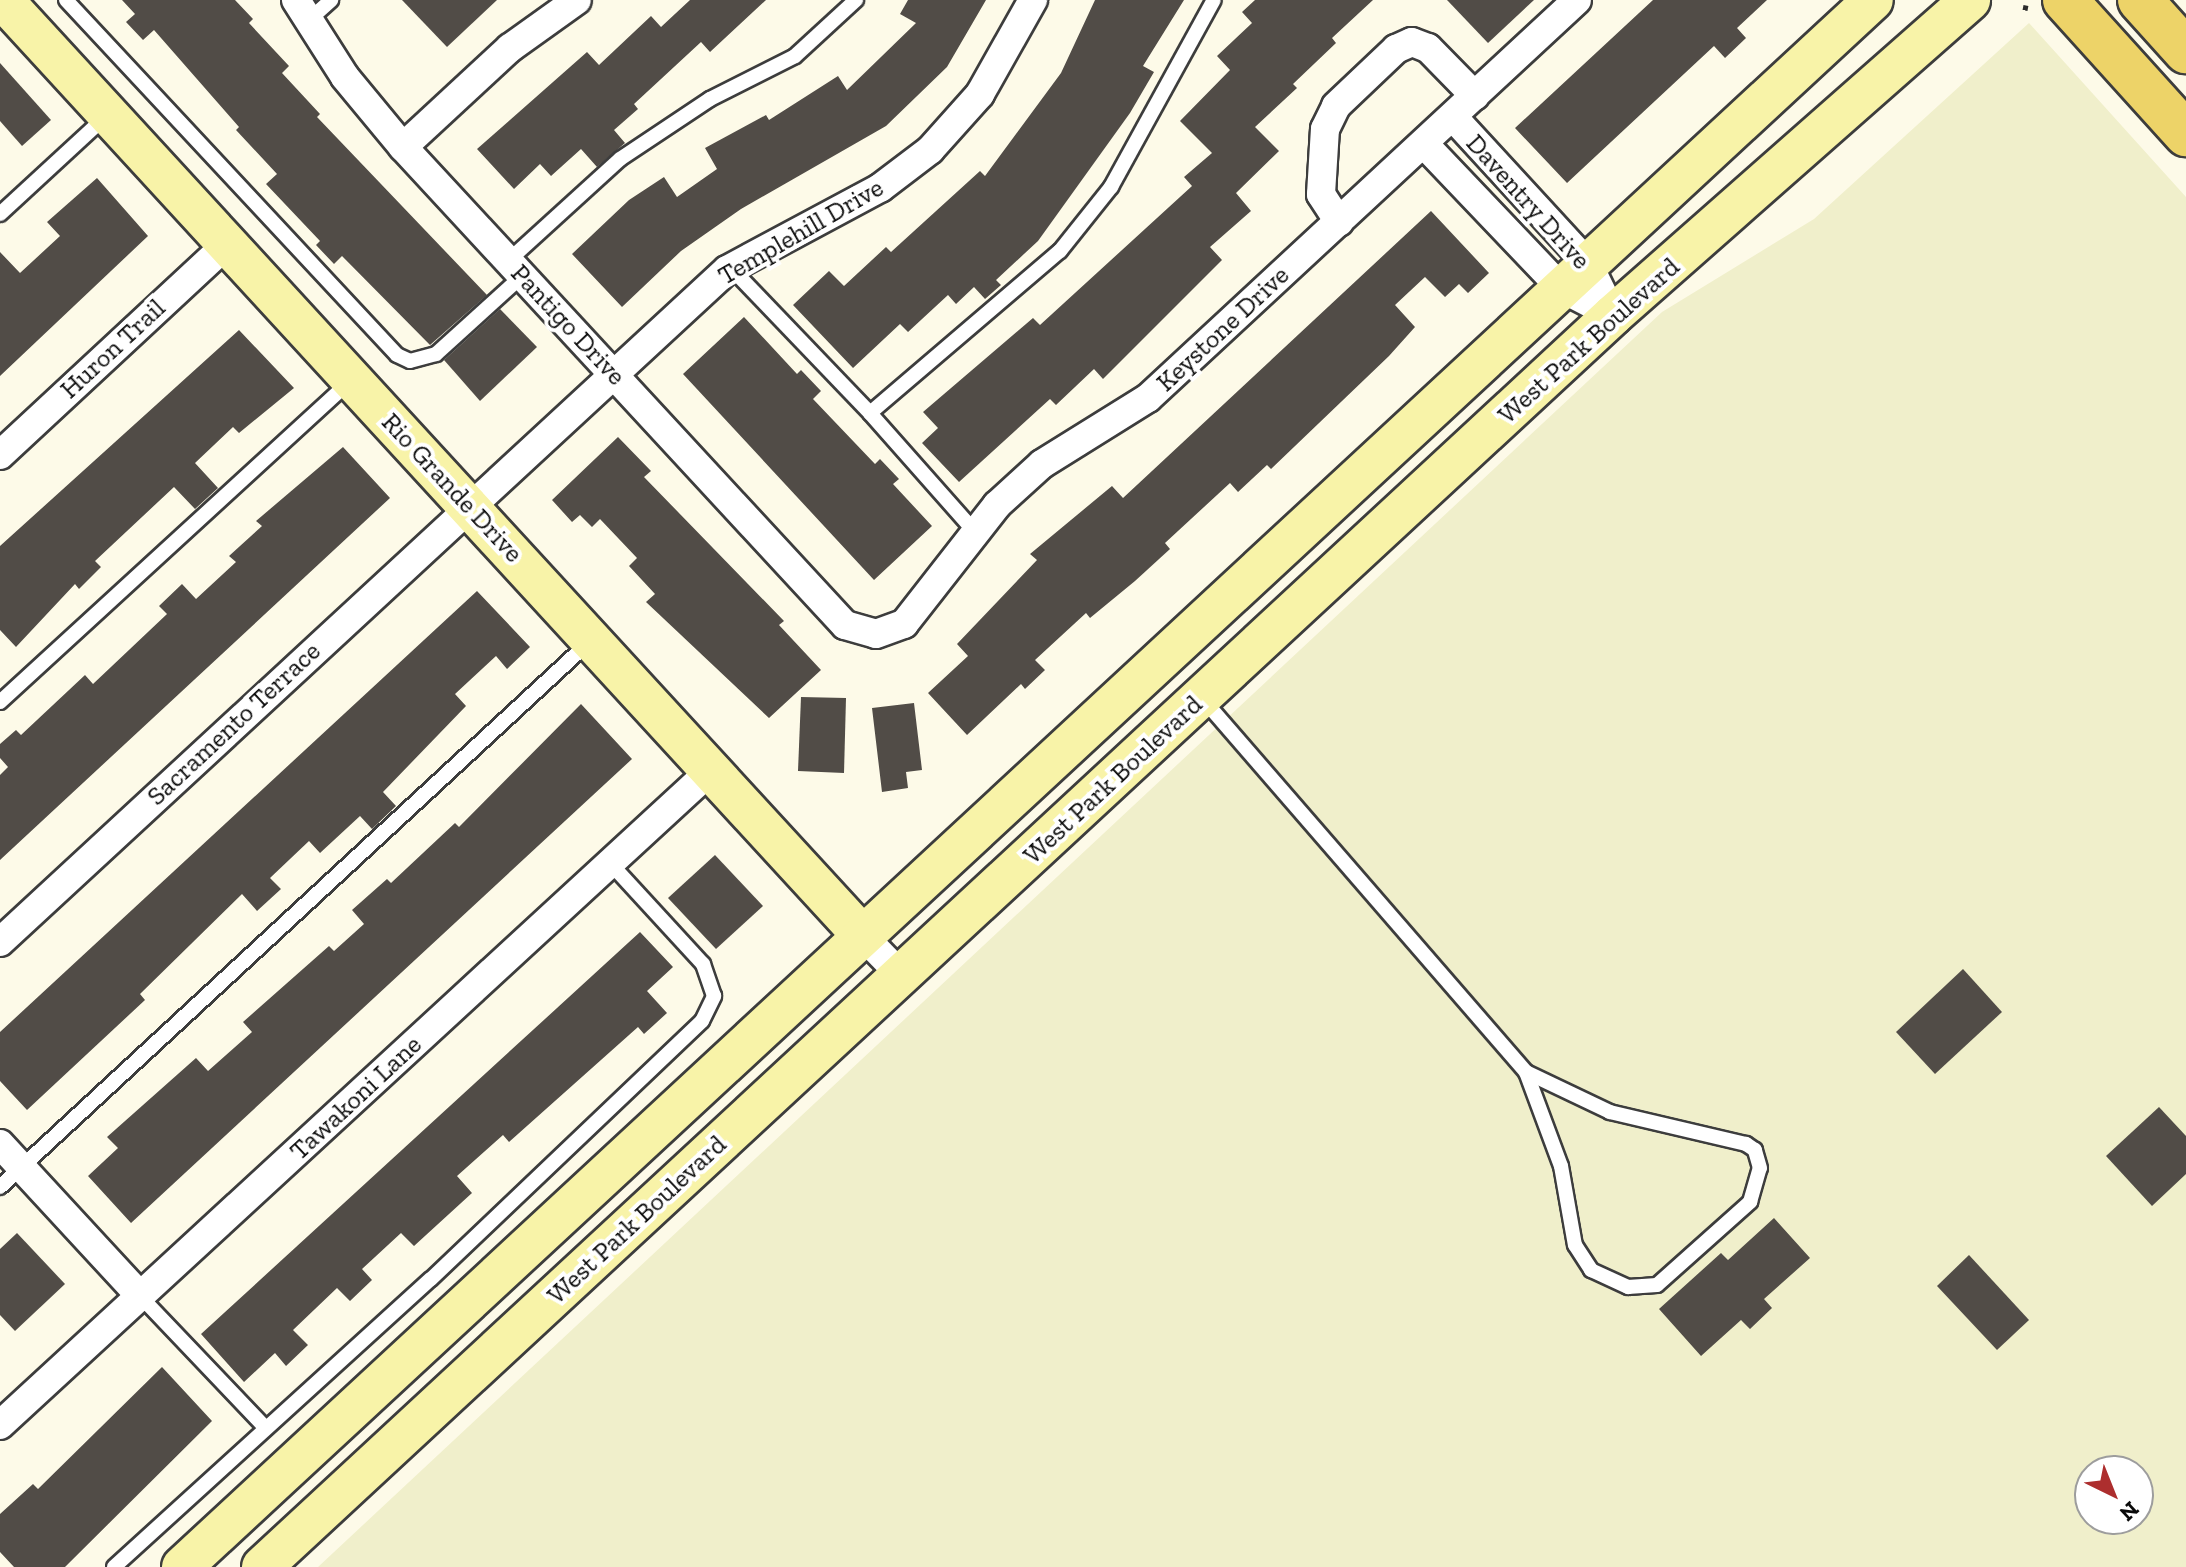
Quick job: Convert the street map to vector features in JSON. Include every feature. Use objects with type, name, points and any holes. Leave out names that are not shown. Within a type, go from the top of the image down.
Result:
[{"type":"main road","name":"Rio Grande Drive","points":[[3,0],[862,935]]},
{"type":"main road","name":"West Park Boulevard","points":[[182,1567],[1873,0]]},
{"type":"main road","name":"West Park Boulevard","points":[[262,1567],[1613,315],[1970,0]]},
{"type":"main road","points":[[2140,0],[2186,51]]},
{"type":"main road","points":[[2039,5],[2186,134]]},
{"type":"main road","points":[[1165,658],[1202,697]]},
{"type":"street","points":[[403,147],[510,48],[577,0]]},
{"type":"street","name":"Templehill Drive","points":[[469,506],[731,268],[880,188],[930,150],[980,94],[1033,0]]},
{"type":"street","name":"Keystone Drive","points":[[860,632],[876,634],[904,624],[976,533],[1042,464],[1148,398],[1577,0]]},
{"type":"street","name":"Pantigo Drive","points":[[302,10],[345,77],[403,147],[845,625],[860,632]]},
{"type":"street","name":"Daventry Drive","points":[[1339,222],[1321,194],[1325,129],[1336,106],[1396,49],[1412,42],[1428,48],[1475,96]]},
{"type":"street","name":"Daventry Drive","points":[[1453,117],[1574,276]]},
{"type":"street","name":"Daventry Drive","points":[[1424,144],[1574,276],[1613,315]]},
{"type":"street","name":"Huron Trail","points":[[0,455],[227,244]]},
{"type":"street","name":"Sacramento Terrace","points":[[0,942],[469,506]]},
{"type":"street","name":"Tawakoni Lane","points":[[0,1425],[710,771]]},
{"type":"street","name":"Rio Grande Drive","points":[[862,935],[901,975]]},
{"type":"street","points":[[0,1144],[141,1297]]},
{"type":"lane","points":[[66,0],[397,355],[410,361],[436,354],[630,151],[710,99],[795,56],[856,0]]},
{"type":"lane","points":[[302,10],[331,0]]},
{"type":"lane","points":[[870,413],[1060,251],[1111,187],[1214,0]]},
{"type":"lane","points":[[0,214],[108,114]]},
{"type":"lane","points":[[731,268],[870,413],[976,533]]},
{"type":"lane","points":[[0,702],[352,379]]},
{"type":"lane","points":[[0,1187],[592,640]]},
{"type":"lane","points":[[1202,697],[1526,1072],[1561,1166],[1575,1245],[1591,1270],[1607,1280],[1644,1289],[1657,1285],[1750,1202],[1760,1168],[1755,1150],[1746,1144],[1610,1112],[1526,1072]]},
{"type":"lane","points":[[114,1567],[431,1279],[702,1021],[714,996],[703,964],[610,863]]},
{"type":"lane","points":[[141,1297],[265,1427]]},
{"type":"green space","points":[[2029,23],[2186,197],[2186,1567],[318,1567],[1662,312],[1814,219]]},
{"type":"building","points":[[122,0],[235,0],[253,19],[249,23],[289,66],[282,73],[320,114],[317,117],[487,295],[430,345],[342,256],[334,264],[316,245],[320,241],[266,184],[277,174],[236,130],[239,127],[154,30],[143,40],[126,22],[135,14]]},
{"type":"building","points":[[402,0],[497,0],[447,47]]},
{"type":"building","points":[[690,0],[766,0],[710,52],[701,42],[634,104],[638,109],[614,130],[625,143],[597,167],[581,149],[551,176],[540,164],[514,189],[477,149],[587,52],[599,65],[651,16],[661,27]]},
{"type":"building","points":[[908,0],[986,0],[947,67],[886,126],[741,209],[681,251],[622,307],[572,254],[629,200],[664,177],[677,197],[717,169],[705,148],[766,115],[769,120],[838,76],[847,90],[916,23],[900,14]]},
{"type":"building","points":[[1095,0],[1184,0],[1143,66],[1154,72],[1130,113],[1038,241],[996,280],[1001,285],[985,299],[974,287],[956,304],[948,295],[908,332],[900,324],[853,368],[793,305],[829,271],[844,286],[886,247],[891,252],[980,171],[985,176],[1061,73]]},
{"type":"building","points":[[1255,0],[1373,0],[1332,38],[1336,43],[1293,84],[1297,88],[1255,127],[1279,151],[1236,193],[1251,211],[1210,247],[1222,260],[1103,379],[1094,369],[1056,405],[1050,399],[959,482],[922,443],[938,428],[923,412],[1033,318],[1040,325],[1192,186],[1184,177],[1212,153],[1180,121],[1230,70],[1217,56],[1252,23],[1242,12]]},
{"type":"building","points":[[1447,0],[1534,0],[1488,43]]},
{"type":"building","points":[[1653,0],[1767,0],[1737,28],[1746,38],[1725,58],[1714,46],[1567,183],[1515,128]]},
{"type":"building","points":[[0,63],[51,120],[22,146],[0,121]]},
{"type":"building","points":[[97,178],[148,236],[0,376],[0,252],[20,273],[60,236],[47,222]]},
{"type":"building","points":[[1431,211],[1489,273],[1468,293],[1459,284],[1445,297],[1425,277],[1395,305],[1415,327],[1389,356],[1271,469],[1267,465],[1238,492],[1230,483],[1165,543],[1170,549],[1135,581],[1090,618],[1086,613],[1035,660],[1045,670],[1025,689],[1021,684],[967,735],[928,693],[968,656],[957,644],[1037,560],[1030,554],[1112,486],[1123,498]]},
{"type":"building","points":[[500,309],[537,347],[480,401],[444,360]]},
{"type":"building","points":[[744,317],[797,374],[801,370],[821,391],[813,399],[875,464],[880,459],[899,479],[893,484],[932,526],[874,580],[683,374]]},
{"type":"building","points":[[239,330],[294,388],[239,433],[233,427],[195,463],[218,488],[195,509],[174,487],[95,561],[101,567],[79,589],[75,584],[16,647],[0,630],[0,546]]},
{"type":"building","points":[[618,437],[651,471],[644,477],[784,621],[779,625],[821,670],[769,718],[646,602],[655,594],[629,566],[637,558],[600,519],[592,527],[580,515],[572,522],[552,500]]},
{"type":"building","points":[[343,447],[390,498],[0,860],[0,775],[8,767],[0,758],[0,744],[16,730],[21,735],[85,675],[93,684],[167,614],[159,606],[182,584],[196,599],[236,562],[229,556],[262,526],[256,521]]},
{"type":"building","points":[[477,591],[530,647],[507,669],[496,656],[455,694],[466,706],[383,792],[396,806],[372,829],[360,816],[320,853],[309,841],[270,878],[281,889],[257,911],[242,894],[140,994],[145,1000],[27,1110],[0,1081],[0,1032]]},
{"type":"building","points":[[801,697],[846,698],[844,773],[798,771]]},
{"type":"building","points":[[914,703],[922,770],[906,772],[908,788],[882,792],[872,708]]},
{"type":"building","points":[[581,704],[632,759],[131,1223],[88,1176],[118,1148],[107,1137],[196,1058],[208,1071],[252,1032],[243,1022],[329,946],[334,951],[364,924],[352,910],[387,879],[391,883],[455,823],[459,827]]},
{"type":"building","points":[[715,855],[763,906],[716,949],[668,898]]},
{"type":"building","points":[[640,932],[673,967],[647,991],[667,1013],[644,1034],[638,1027],[509,1142],[503,1135],[457,1176],[472,1193],[414,1246],[401,1233],[362,1269],[372,1280],[350,1301],[337,1288],[293,1330],[308,1345],[286,1366],[275,1353],[244,1382],[201,1334]]},
{"type":"building","points":[[1963,969],[2002,1012],[1935,1074],[1896,1032]]},
{"type":"building","points":[[2159,1107],[2186,1136],[2186,1174],[2152,1206],[2106,1156]]},
{"type":"building","points":[[1774,1218],[1810,1258],[1764,1299],[1772,1308],[1750,1329],[1741,1320],[1701,1356],[1659,1309],[1721,1253],[1728,1260]]},
{"type":"building","points":[[17,1233],[65,1284],[15,1331],[0,1315],[0,1249]]},
{"type":"building","points":[[1969,1255],[2029,1320],[1997,1350],[1937,1286]]},
{"type":"building","points":[[162,1367],[212,1421],[65,1567],[14,1567],[0,1552],[0,1514],[33,1484],[38,1489]]}]
